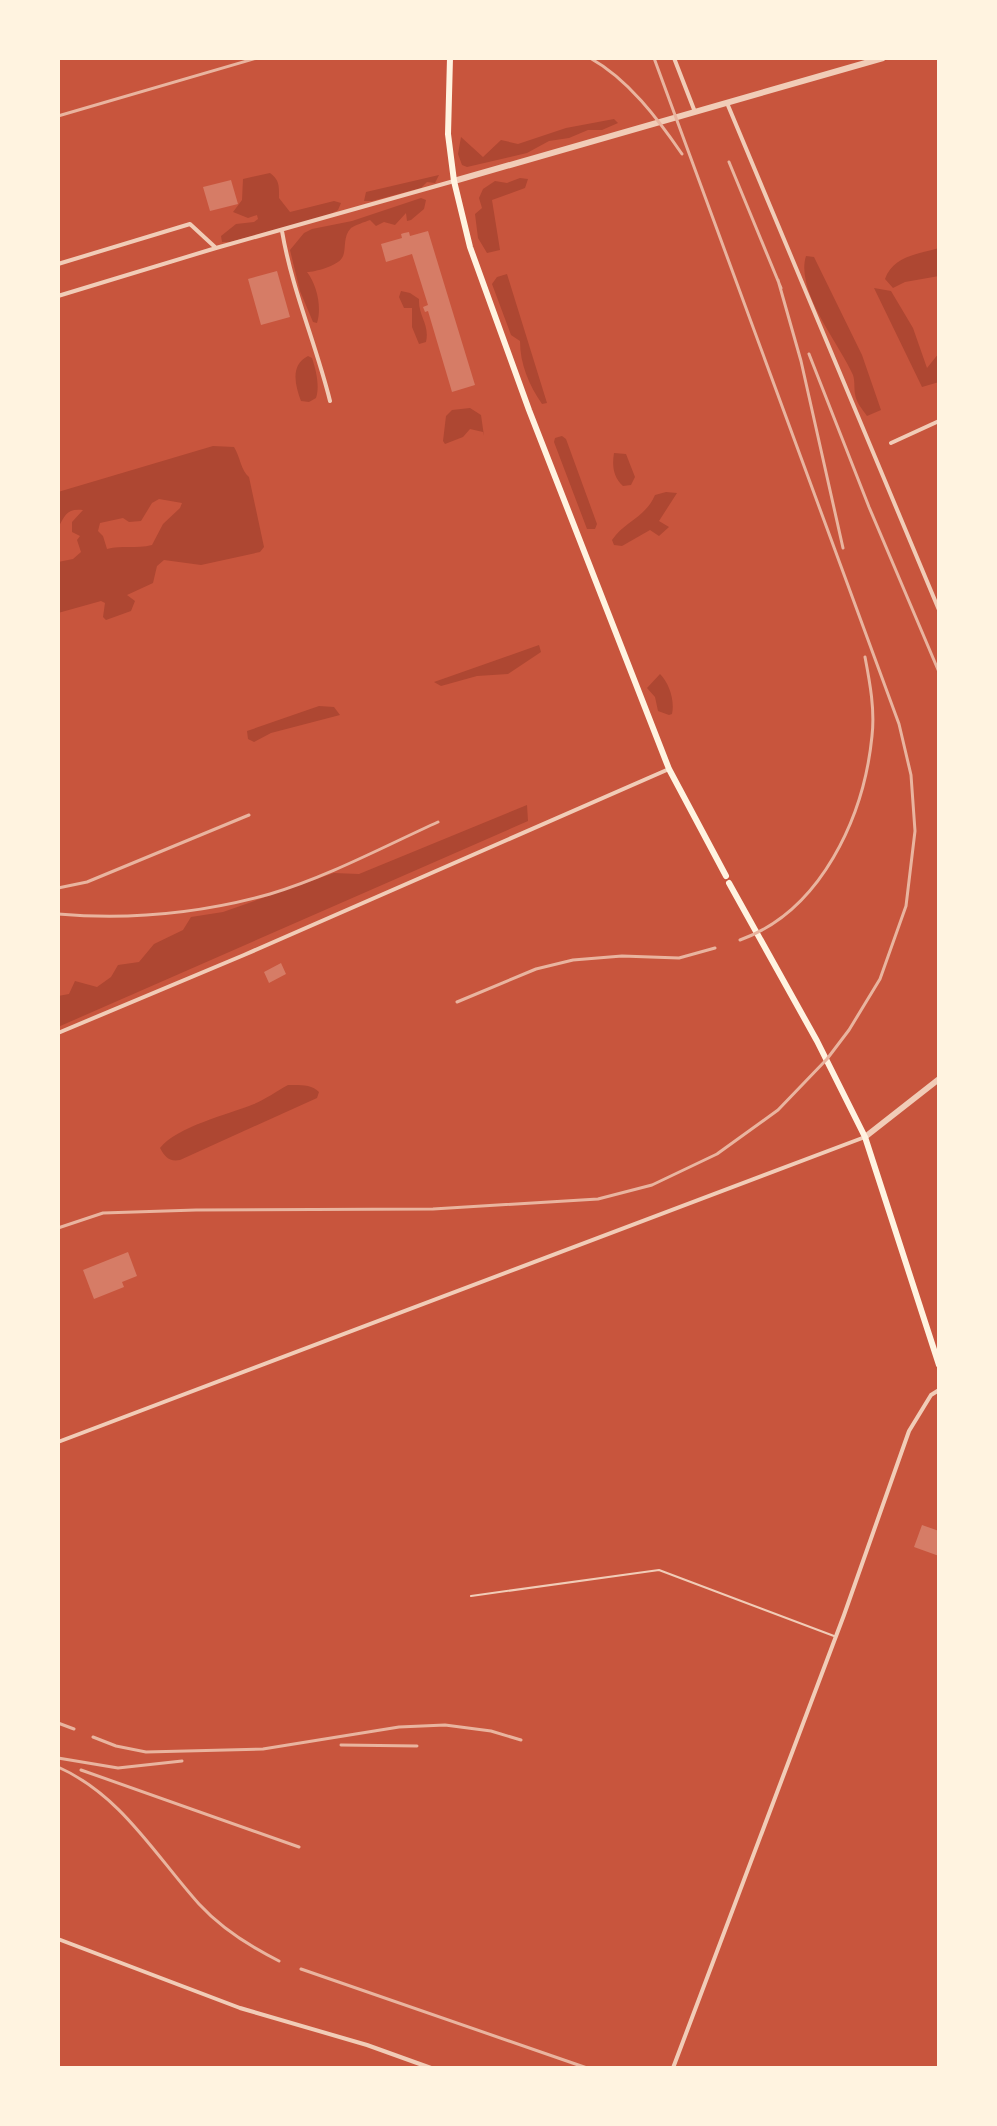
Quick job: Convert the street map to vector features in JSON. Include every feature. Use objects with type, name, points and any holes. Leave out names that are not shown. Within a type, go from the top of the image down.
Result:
[{"type":"main road","points":[[450,58],[448,134],[454,181],[480,277],[669,769],[817,1041],[865,1137],[939,1365]]},
{"type":"street","points":[[674,58],[695,112]]},
{"type":"street","points":[[58,296],[883,58]]},
{"type":"street","points":[[727,103],[939,610]]},
{"type":"street","points":[[58,264],[190,224],[216,248]]},
{"type":"street","points":[[282,231],[307,331],[321,363],[330,401]]},
{"type":"street","points":[[891,443],[939,421]]},
{"type":"street","points":[[58,1033],[669,769]]},
{"type":"street","points":[[58,1442],[865,1137],[939,1079]]},
{"type":"street","points":[[673,2068],[909,1431],[931,1395],[939,1390]]},
{"type":"street","points":[[58,1939],[240,2008],[367,2045],[431,2068]]},
{"type":"lane","points":[[471,1596],[659,1570],[835,1637]]},
{"type":"shaded area","points":[[614,119],[618,123],[602,130],[588,130],[569,138],[549,141],[527,153],[467,167],[462,165],[458,154],[461,137],[483,157],[501,140],[518,144],[566,128]]},
{"type":"shaded area","points":[[270,173],[277,181],[279,198],[290,212],[334,201],[341,203],[338,210],[329,215],[222,242],[221,236],[236,224],[258,219],[257,215],[248,218],[233,212],[242,200],[243,179]]},
{"type":"shaded area","points":[[439,175],[435,183],[427,182],[421,188],[364,201],[366,192]]},
{"type":"shaded area","points":[[520,178],[528,179],[525,188],[492,200],[500,250],[487,253],[478,238],[475,214],[482,208],[479,198],[483,189],[495,181],[507,183]]},
{"type":"shaded area","points":[[421,198],[426,200],[424,209],[411,220],[407,221],[406,213],[395,225],[384,222],[376,226],[370,220],[351,228],[346,236],[343,255],[336,264],[307,272],[319,303],[317,323],[313,322],[300,291],[290,250],[304,233]]},
{"type":"shaded area","points":[[939,248],[939,276],[905,282],[893,288],[885,279],[900,261]]},
{"type":"shaded area","points":[[806,256],[814,257],[862,355],[881,410],[867,416],[858,403],[853,375],[820,317],[807,285],[804,270]]},
{"type":"shaded area","points":[[507,274],[547,403],[542,404],[529,382],[520,341],[511,335],[492,284],[497,277]]},
{"type":"shaded area","points":[[874,288],[891,291],[913,328],[927,368],[939,353],[939,382],[922,387]]},
{"type":"shaded area","points":[[401,291],[419,299],[426,342],[419,344],[412,327],[412,308],[404,308],[399,297]]},
{"type":"shaded area","points":[[308,356],[312,358],[318,383],[316,398],[309,402],[301,401],[296,376],[298,365]]},
{"type":"shaded area","points":[[470,408],[481,415],[484,436],[483,432],[470,429],[463,437],[445,444],[446,416],[452,410]]},
{"type":"shaded area","points":[[562,436],[566,439],[597,524],[595,529],[587,529],[554,442],[555,438]]},
{"type":"shaded area","points":[[213,446],[234,447],[249,477],[264,547],[260,552],[201,565],[164,560],[157,566],[153,583],[127,595],[135,601],[131,611],[106,620],[103,617],[105,603],[101,601],[58,613],[58,562],[73,559],[81,552],[77,540],[80,536],[72,532],[72,522],[83,510],[67,513],[58,528],[58,492]],"holes":[[[159,499],[182,503],[163,524],[152,545],[107,549],[98,531],[100,523],[123,518],[129,522],[141,521],[152,503]]]},
{"type":"shaded area","points":[[614,453],[626,454],[635,477],[631,485],[623,486],[617,479],[613,466]]},
{"type":"shaded area","points":[[677,493],[659,521],[669,527],[659,536],[650,530],[622,546],[614,545],[612,540],[646,509],[655,495]]},
{"type":"shaded area","points":[[539,645],[541,652],[508,674],[477,676],[441,686],[434,682]]},
{"type":"shaded area","points":[[660,674],[672,698],[673,709],[669,715],[658,711],[655,697],[647,688]]},
{"type":"shaded area","points":[[319,706],[334,707],[340,715],[271,733],[254,742],[248,739],[247,731]]},
{"type":"shaded area","points":[[527,805],[528,821],[58,1027],[58,996],[69,994],[75,981],[97,987],[111,977],[118,965],[139,962],[154,944],[183,930],[191,917],[223,912],[334,873],[359,874]]},
{"type":"shaded area","points":[[288,1085],[313,1088],[319,1092],[317,1098],[180,1160],[168,1158],[160,1148],[190,1127],[254,1104]]},
{"type":"building","points":[[231,180],[238,204],[210,211],[203,187]]},
{"type":"building","points":[[428,231],[475,385],[452,392],[428,311],[425,312],[423,307],[428,305],[412,254],[386,262],[381,244],[402,238],[401,234],[404,233],[409,232],[410,236]]},
{"type":"building","points":[[277,271],[290,317],[261,325],[248,279]]},
{"type":"building","points":[[281,963],[286,974],[269,983],[264,972]]},
{"type":"building","points":[[128,1252],[137,1276],[122,1282],[124,1287],[94,1299],[83,1270]]},
{"type":"building","points":[[922,1525],[939,1531],[939,1556],[914,1547]]},
{"type":"railway","points":[[58,116],[257,58]]},
{"type":"railway","points":[[590,58],[629,88],[682,154]]},
{"type":"railway","points":[[58,1228],[103,1213],[433,1209],[598,1199],[652,1185],[717,1154],[778,1110],[827,1059],[880,979],[906,906],[915,831],[911,775],[899,724],[654,58]]},
{"type":"railway","points":[[729,162],[781,288]]},
{"type":"railway","points":[[778,280],[801,361],[843,548]]},
{"type":"railway","points":[[809,354],[939,672]]},
{"type":"railway","points":[[740,940],[769,926],[794,907],[833,858],[848,828],[867,767],[873,726],[865,657]]},
{"type":"railway","points":[[58,888],[87,882],[249,815]]},
{"type":"railway","points":[[58,914],[138,915],[244,901],[313,879],[438,822]]},
{"type":"railway","points":[[457,1002],[536,969],[573,960],[622,956],[679,958],[715,948]]},
{"type":"railway","points":[[58,1723],[74,1729]]},
{"type":"railway","points":[[93,1737],[146,1752],[263,1749],[399,1727],[445,1725],[491,1731],[521,1740]]},
{"type":"railway","points":[[341,1745],[417,1746]]},
{"type":"railway","points":[[58,1758],[118,1768],[182,1761]]},
{"type":"railway","points":[[58,1767],[100,1793],[119,1810],[217,1921],[246,1943],[279,1961]]},
{"type":"railway","points":[[81,1770],[299,1847]]},
{"type":"railway","points":[[301,1969],[587,2068]]}]
